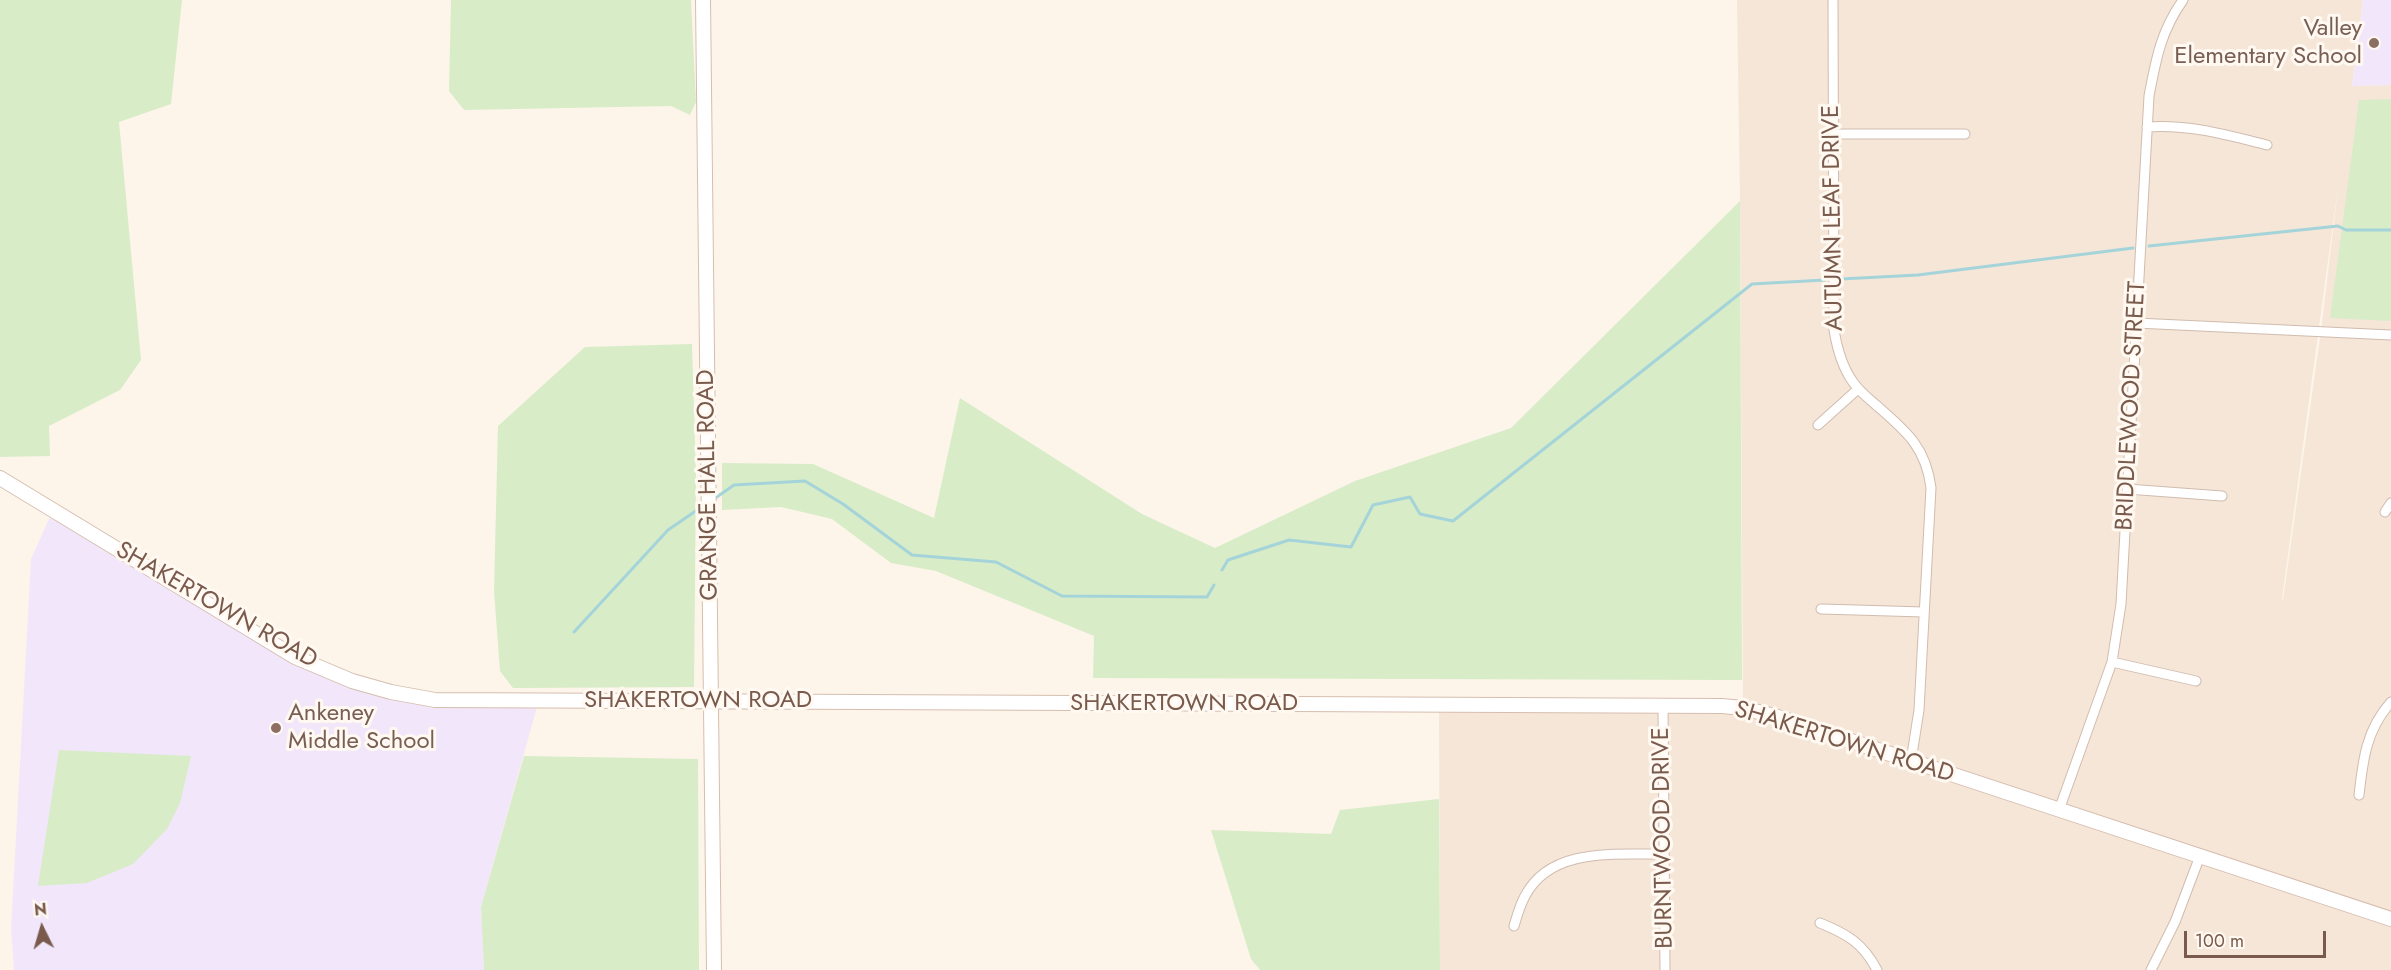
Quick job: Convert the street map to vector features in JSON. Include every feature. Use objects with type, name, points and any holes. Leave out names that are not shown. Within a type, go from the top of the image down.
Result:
[{"type":"street","name":"GRANGE HALL ROAD","points":[[703,0],[714,970]]},
{"type":"street","name":"AUTUMN LEAF DRIVE","points":[[1833,0],[1834,330],[1838,351],[1847,372],[1858,389],[1910,435],[1921,451],[1929,475],[1931,495],[1919,710],[1911,761]]},
{"type":"street","name":"BRIDDLEWOOD STREET","points":[[2059,810],[2112,662],[2121,604],[2149,96],[2157,55],[2169,20],[2183,0]]},
{"type":"street","points":[[2147,127],[2164,126],[2209,130],[2267,145]]},
{"type":"street","points":[[1833,134],[1965,134]]},
{"type":"street","points":[[2136,322],[2391,336]]},
{"type":"street","points":[[1818,425],[1858,389]]},
{"type":"street","name":"SHAKERTOWN ROAD","points":[[0,478],[294,657],[352,681],[391,692],[435,699],[1722,706],[1759,712],[2391,919]]},
{"type":"street","points":[[2127,489],[2222,496]]},
{"type":"street","points":[[2385,512],[2391,503]]},
{"type":"street","points":[[1821,609],[1924,612]]},
{"type":"street","points":[[2112,662],[2196,681]]},
{"type":"street","points":[[2359,795],[2367,742],[2374,724],[2391,702]]},
{"type":"street","name":"BURNTWOOD DRIVE","points":[[1663,705],[1665,970]]},
{"type":"street","points":[[1514,926],[1527,893],[1544,874],[1562,863],[1590,855],[1664,854]]},
{"type":"street","points":[[2151,970],[2175,922],[2200,856]]},
{"type":"street","points":[[1820,923],[1848,935],[1859,944],[1877,970]]},
{"type":"shaded area","points":[[1737,0],[2363,0],[2352,86],[2391,85],[2391,919],[1816,733],[2391,927],[2391,970],[1440,970],[1439,704],[1743,708]],"holes":[[[2339,180],[2321,331],[2283,600]]]},
{"type":"shaded area","name":"Valley Elementary School","points":[[2363,0],[2391,0],[2391,85],[2352,86]]},
{"type":"shaded area","name":"Ankeney Middle School","points":[[53,510],[294,657],[391,692],[539,700],[481,907],[484,970],[14,970],[11,929],[31,559]]},
{"type":"green space","points":[[0,0],[182,0],[171,104],[119,122],[141,360],[120,390],[49,426],[50,456],[0,457]]},
{"type":"green space","points":[[451,0],[691,0],[696,102],[690,115],[671,106],[464,110],[449,91]]},
{"type":"green space","points":[[2391,99],[2391,321],[2330,318],[2359,100]]},
{"type":"green space","points":[[1740,201],[1742,680],[1093,678],[1094,636],[936,571],[891,563],[832,519],[781,507],[722,510],[722,463],[813,464],[934,518],[960,398],[1142,514],[1215,548],[1355,481],[1511,428]]},
{"type":"green space","points":[[692,344],[696,476],[694,687],[513,688],[500,671],[494,591],[498,426],[585,347]]},
{"type":"green space","points":[[59,750],[191,756],[180,803],[167,829],[133,864],[87,883],[38,886]]},
{"type":"green space","points":[[524,756],[698,759],[699,970],[484,970],[481,907]]},
{"type":"green space","points":[[1439,799],[1440,970],[1260,970],[1251,959],[1211,830],[1331,834],[1340,810]]},
{"type":"waterway","points":[[2149,246],[2338,226],[2346,230],[2391,230]]},
{"type":"waterway","points":[[1841,279],[1918,275],[2133,248]]},
{"type":"waterway","points":[[1222,570],[1228,560],[1289,540],[1351,547],[1373,505],[1410,497],[1420,514],[1453,521],[1752,284],[1825,280]]},
{"type":"waterway","points":[[714,499],[734,485],[805,481],[843,504],[912,555],[996,562],[1062,596],[1207,597],[1214,585]]},
{"type":"waterway","points":[[574,632],[668,530],[703,506]]},
{"type":"place","name":"Valley Elementary School","points":[[2374,43]]},
{"type":"place","name":"Ankeney Middle School","points":[[276,728]]}]
